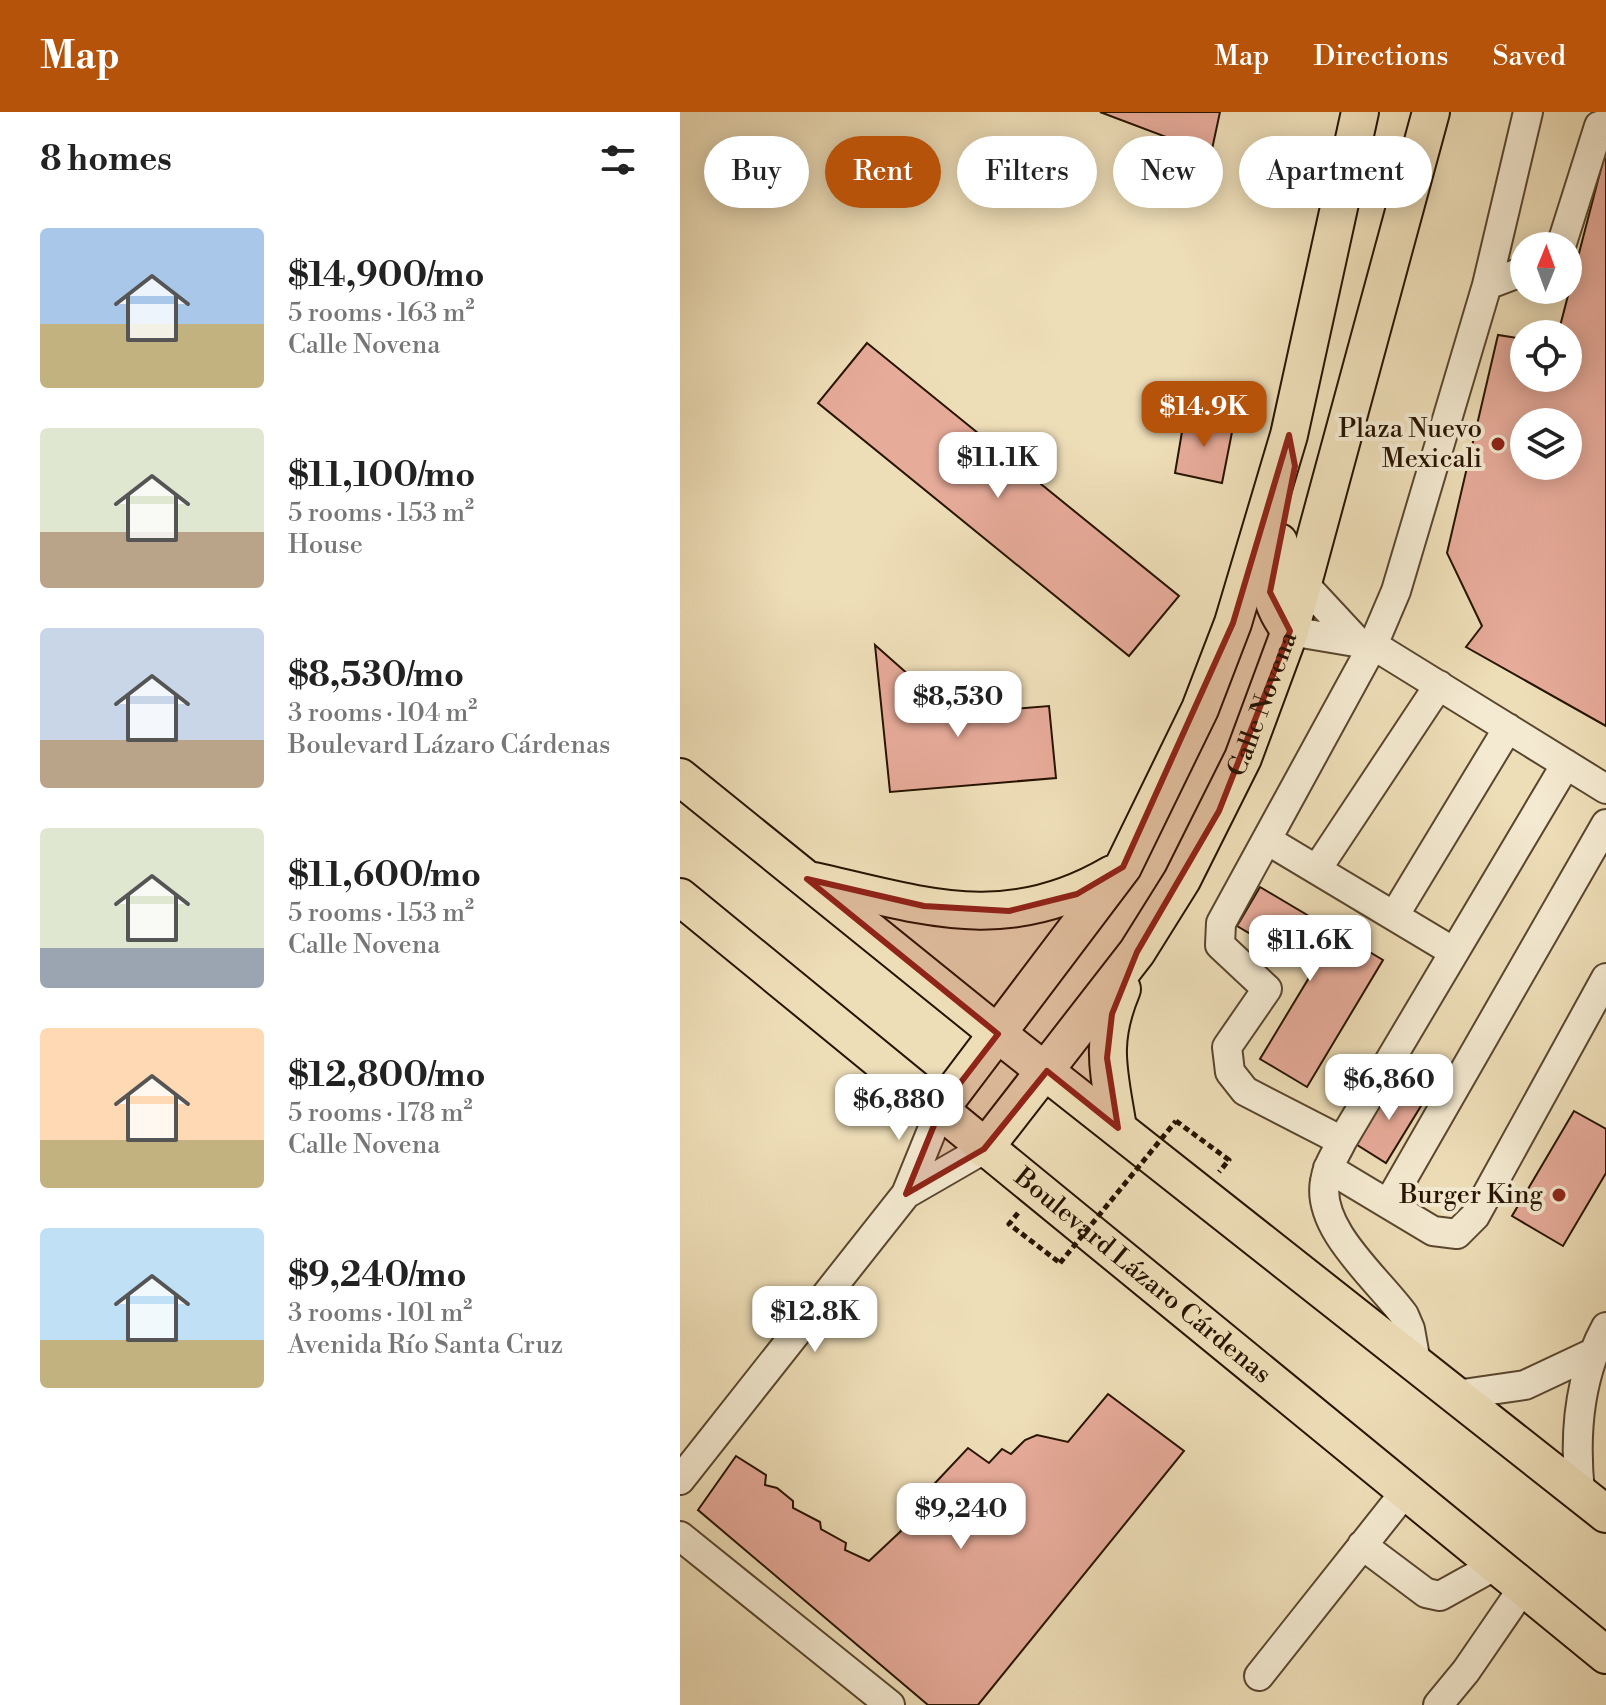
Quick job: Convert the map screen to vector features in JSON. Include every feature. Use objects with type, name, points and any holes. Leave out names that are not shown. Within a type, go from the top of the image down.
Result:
[{"type":"main road","name":"Calle Novena","points":[[941,1108],[1123,867],[1171,773],[1228,637],[1289,435],[1360,112]]},
{"type":"main road","name":"Calle Novena","points":[[984,1149],[1137,952],[1219,811],[1243,758],[1290,631],[1424,119]]},
{"type":"main road","points":[[1289,435],[1294,455],[1294,482],[1270,592],[1276,612],[1290,631]]},
{"type":"main road","points":[[680,777],[1417,1368],[1593,1503]]},
{"type":"main road","points":[[807,879],[924,906],[968,912],[1009,911],[1077,894],[1123,867]]},
{"type":"main road","name":"Boulevard Lázaro Cárdenas","points":[[680,897],[941,1108],[984,1149],[1606,1655]]},
{"type":"main road","points":[[1118,1128],[1107,1058],[1107,1032],[1137,952]]},
{"type":"street","points":[[1342,1141],[1245,1091],[1230,1072],[1227,1047],[1267,989],[1220,945],[1221,923],[1267,840],[1364,642],[1396,591],[1487,285],[1528,112]]},
{"type":"street","points":[[1566,232],[1603,120]]},
{"type":"street","points":[[1487,285],[1510,276]]},
{"type":"street","points":[[1303,583],[1364,642],[1606,789]]},
{"type":"street","points":[[1290,631],[1364,642]]},
{"type":"street","points":[[1317,869],[1439,685]]},
{"type":"street","points":[[1394,916],[1508,728]]},
{"type":"street","points":[[1417,1368],[1404,1315],[1336,1233],[1326,1212],[1324,1183],[1342,1141],[1566,764]]},
{"type":"street","points":[[1388,1204],[1606,824]]},
{"type":"street","points":[[1267,840],[1454,952]]},
{"type":"street","points":[[1328,1168],[1433,1231],[1457,1234],[1475,1216],[1606,978]]},
{"type":"street","name":"Calle Novena","points":[[680,1480],[906,1194],[941,1108]]},
{"type":"street","name":"Calle Novena","points":[[906,1194],[984,1149]]},
{"type":"street","points":[[1593,1503],[1576,1433],[1591,1354],[1606,1327]]},
{"type":"street","points":[[1456,1395],[1525,1385],[1591,1354]]},
{"type":"street","points":[[1259,1676],[1405,1492]]},
{"type":"street","points":[[680,1536],[890,1705]]},
{"type":"street","points":[[1362,1545],[1426,1593],[1440,1596],[1509,1576]]},
{"type":"street","points":[[1438,1705],[1466,1671],[1509,1576]]},
{"type":"path","points":[[1009,1224],[1060,1263],[1176,1121],[1229,1160]]},
{"type":"highlighted area","points":[[1289,435],[1295,466],[1270,592],[1290,631],[1219,811],[1137,952],[1112,1014],[1107,1058],[1118,1128],[1047,1071],[984,1149],[906,1194],[941,1108],[998,1034],[807,879],[924,906],[1009,911],[1077,894],[1123,867],[1233,623]]},
{"type":"building","points":[[1100,112],[1220,112],[1215,136],[1163,136]]},
{"type":"building","name":"Plaza Nuevo Mexicali","points":[[1606,158],[1606,726],[1466,647],[1482,626],[1447,553],[1498,335],[1510,337],[1510,392],[1582,392],[1582,320],[1562,320],[1566,304],[1582,304],[1582,242]]},
{"type":"building","points":[[867,343],[1179,596],[1129,656],[818,403]]},
{"type":"building","points":[[1185,414],[1233,427],[1222,483],[1175,473]]},
{"type":"building","points":[[875,645],[953,714],[1049,706],[1056,778],[890,792]]},
{"type":"building","points":[[1260,887],[1383,960],[1307,1087],[1260,1059],[1313,971],[1237,926]]},
{"type":"building","points":[[1391,1081],[1424,1101],[1386,1163],[1354,1143]]},
{"type":"building","name":"Burger King","points":[[1574,1111],[1606,1129],[1606,1173],[1563,1246],[1512,1216]]},
{"type":"building","points":[[1108,1394],[1184,1451],[978,1705],[928,1705],[698,1510],[736,1456],[766,1475],[765,1485],[777,1488],[793,1501],[793,1508],[820,1522],[821,1529],[846,1543],[845,1550],[869,1561],[901,1531],[902,1523],[922,1497],[968,1448],[989,1463],[1002,1449],[1011,1454],[1025,1440],[1037,1435],[1068,1442]]},
{"type":"place","name":"Plaza Nuevo Mexicali","points":[[1498,444]]},
{"type":"place","name":"Burger King","points":[[1559,1195]]}]
